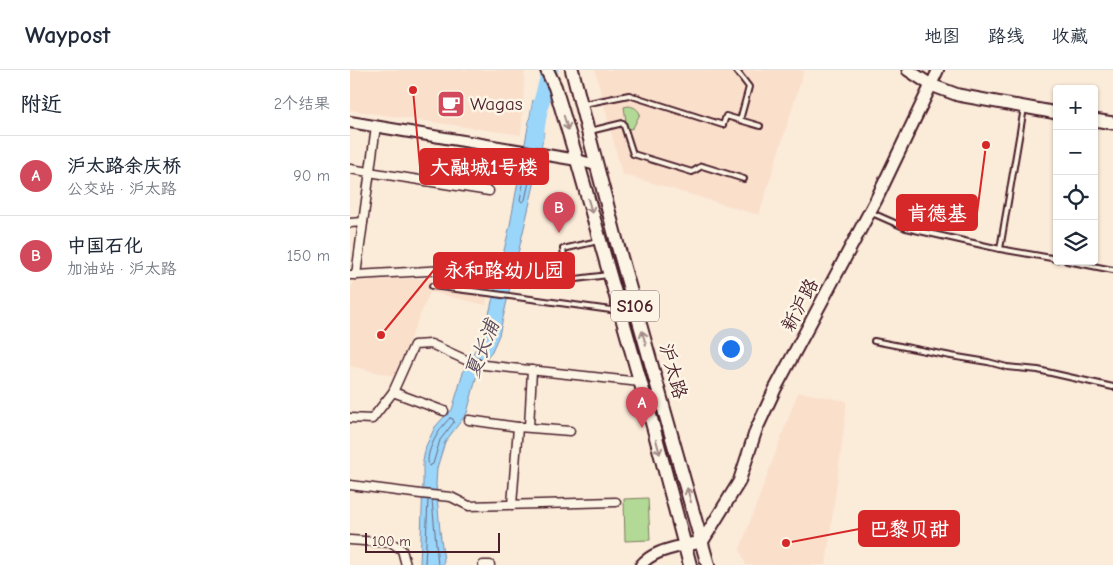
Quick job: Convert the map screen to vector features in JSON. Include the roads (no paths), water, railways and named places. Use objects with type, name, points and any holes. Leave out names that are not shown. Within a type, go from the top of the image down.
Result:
[{"type":"main road","name":"沪太路","points":[[547,70],[555,87],[577,160],[690,565]]},
{"type":"main road","name":"沪太路","points":[[572,70],[617,243],[708,565]]},
{"type":"main road","points":[[908,70],[931,85],[958,95],[1053,112]]},
{"type":"main road","name":"新沪路","points":[[702,542],[738,482],[756,430],[775,389],[870,212],[931,85]]},
{"type":"main road","points":[[1098,121],[1113,124]]},
{"type":"main road","points":[[685,545],[702,542]]},
{"type":"street","name":"新沪路","points":[[931,85],[938,70]]},
{"type":"street","points":[[350,122],[577,160],[596,165]]},
{"type":"street","points":[[376,126],[363,222],[353,275],[481,268]]},
{"type":"street","points":[[350,170],[489,191]]},
{"type":"street","points":[[350,223],[363,222]]},
{"type":"street","points":[[350,418],[372,418],[394,392],[414,345],[431,344],[466,360],[484,365],[640,382]]},
{"type":"street","points":[[530,428],[532,370]]},
{"type":"street","points":[[394,392],[444,411]]},
{"type":"street","points":[[469,420],[518,427],[570,431]]},
{"type":"street","points":[[512,505],[518,427]]},
{"type":"street","points":[[350,485],[452,497],[469,506],[616,502]]},
{"type":"street","points":[[350,540],[392,543],[402,550],[406,565]]},
{"type":"street","points":[[641,565],[653,555],[666,549],[685,545]]},
{"type":"street","points":[[483,565],[490,565]]},
{"type":"lane","points":[[736,70],[748,86],[740,120]]},
{"type":"lane","points":[[581,105],[629,95],[722,125],[726,116],[760,126]]},
{"type":"lane","points":[[1000,249],[1024,107]]},
{"type":"lane","points":[[588,131],[623,123],[633,154],[692,172],[702,166],[744,179]]},
{"type":"lane","points":[[870,212],[906,228],[1000,249],[1053,258]]},
{"type":"lane","points":[[600,241],[562,249],[568,280],[610,275]]},
{"type":"lane","points":[[1087,265],[1113,270]]},
{"type":"lane","points":[[432,286],[620,311]]},
{"type":"lane","points":[[874,341],[1007,367],[1038,370],[1113,387]]},
{"type":"water","points":[[533,100],[544,132],[537,172],[499,335],[492,351],[479,367],[467,413],[445,442],[437,468],[436,484],[443,565],[420,565],[423,461],[426,446],[435,427],[452,410],[465,366],[481,341],[486,327],[510,225]]},
{"type":"waterway","name":"夏长浦","points":[[535,138],[540,107],[550,70]]},
{"type":"place","name":"大融城1号楼","points":[[413,90]]},
{"type":"place","name":"Wagas","points":[[451,104]]},
{"type":"place","name":"肯德基","points":[[986,145]]},
{"type":"place","name":"中国石化","points":[[559,233]]},
{"type":"place","name":"永和路幼儿园","points":[[381,335]]},
{"type":"place","name":"沪太路余庆桥","points":[[642,428]]},
{"type":"place","name":"巴黎贝甜","points":[[786,543]]}]
